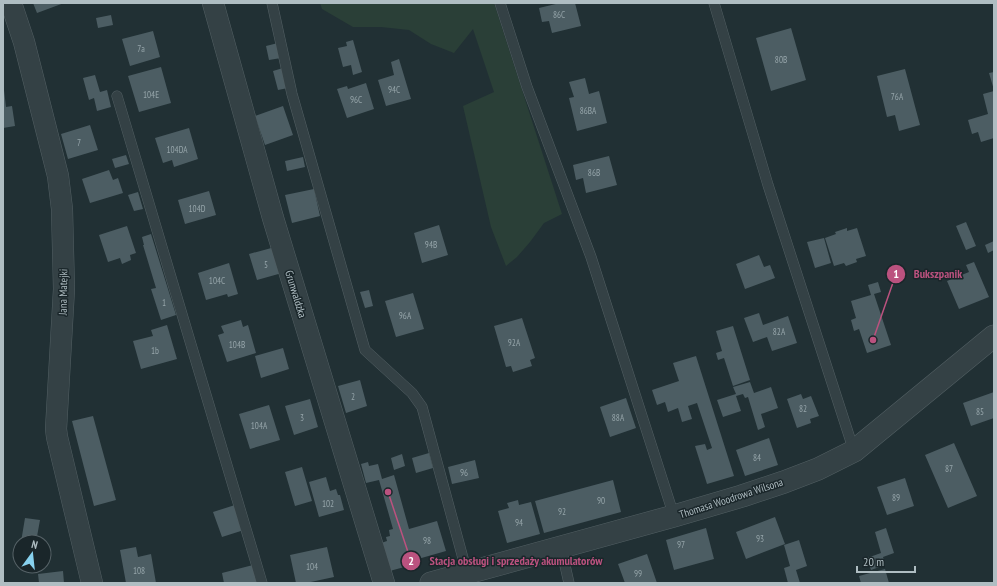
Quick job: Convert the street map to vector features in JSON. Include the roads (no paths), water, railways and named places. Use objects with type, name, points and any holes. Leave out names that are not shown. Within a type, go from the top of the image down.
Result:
[{"type":"street","name":"Jana Matejki","points":[[11,3],[28,58],[58,176],[61,194],[64,289],[56,428],[92,583]]},
{"type":"street","name":"Grunwaldzka","points":[[213,3],[274,218],[384,583]]},
{"type":"street","name":"Thomasa Woodrowa Wilsona","points":[[431,583],[561,548],[742,496],[784,482],[818,468],[854,451],[994,336]]},
{"type":"lane","points":[[272,3],[292,94],[365,350],[412,393],[422,407],[468,573]]},
{"type":"lane","points":[[500,3],[528,87],[591,256],[674,516]]},
{"type":"lane","points":[[714,3],[768,185],[854,451]]},
{"type":"lane","points":[[117,96],[262,583]]},
{"type":"lane","points":[[561,548],[568,583]]},
{"type":"place","name":"Bukszpanik","points":[[873,340]]},
{"type":"place","name":"Stacja obsługi i sprzedaży akumulatorów","points":[[388,492]]}]
